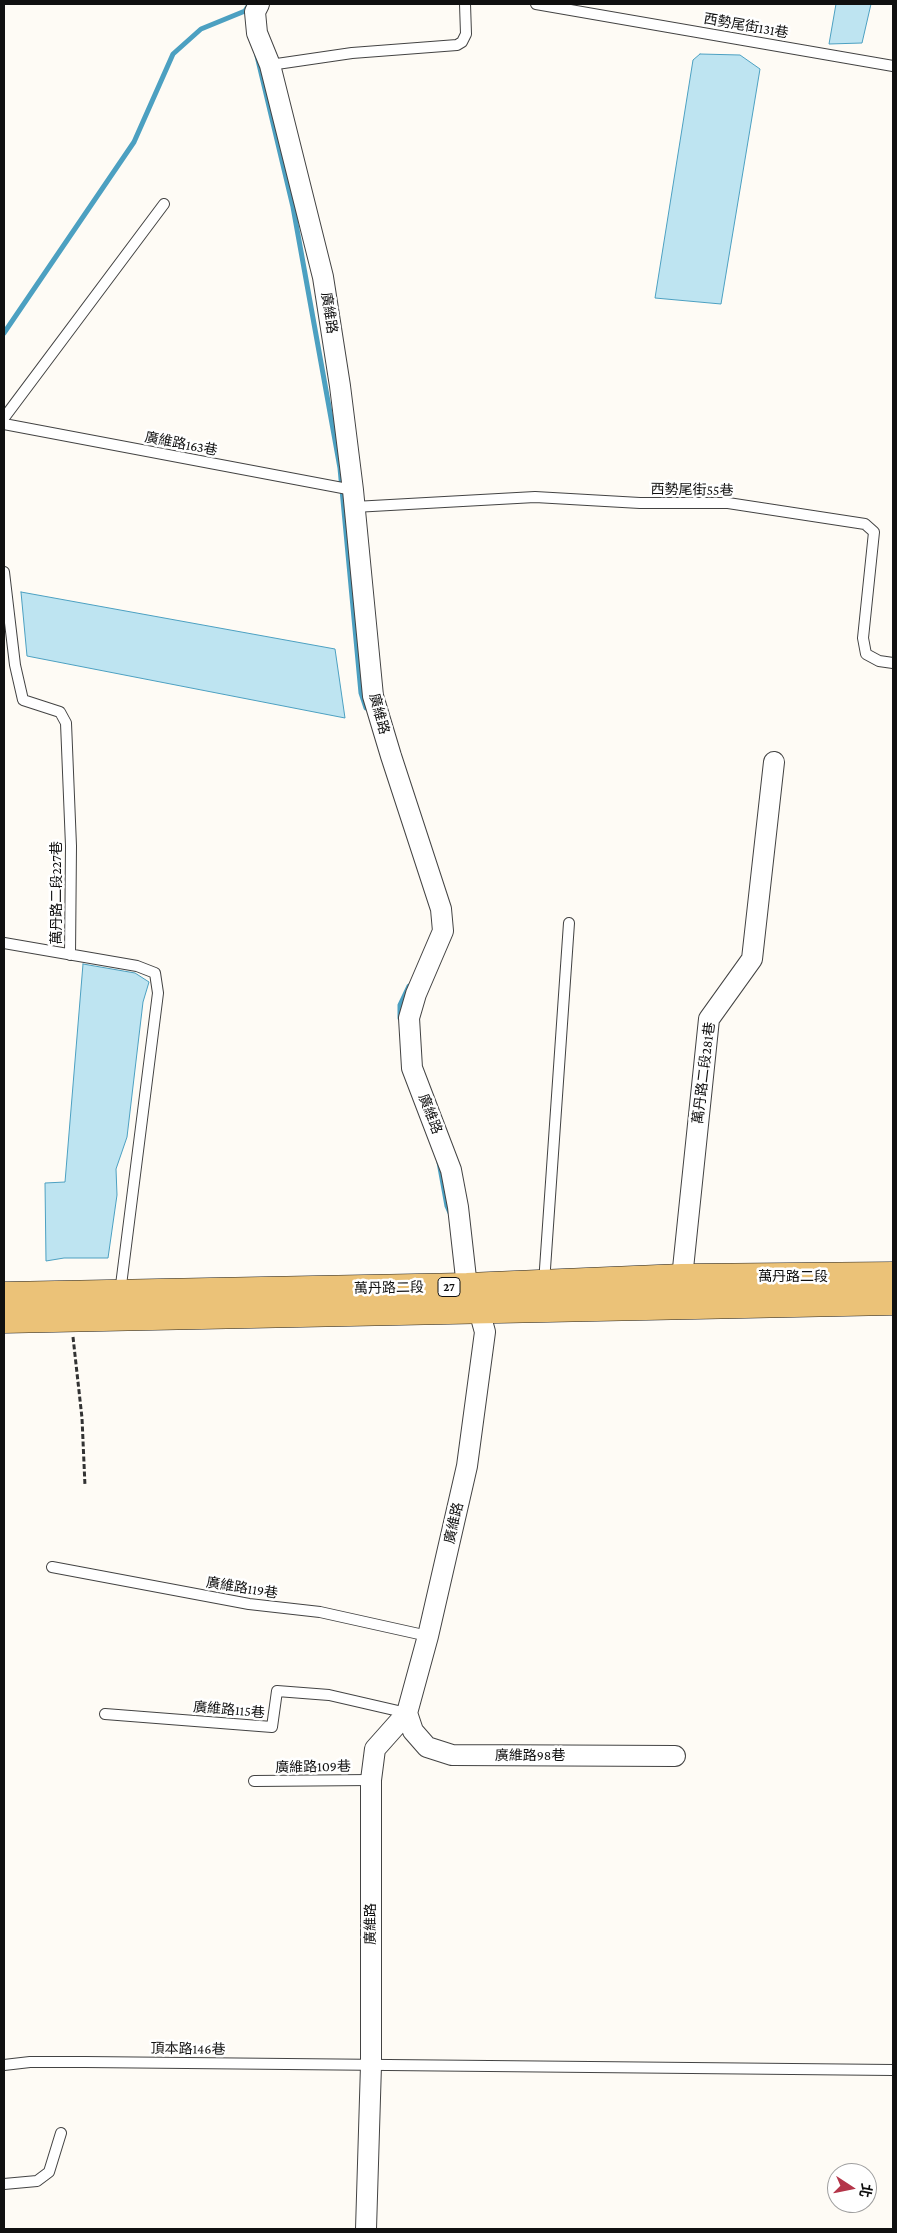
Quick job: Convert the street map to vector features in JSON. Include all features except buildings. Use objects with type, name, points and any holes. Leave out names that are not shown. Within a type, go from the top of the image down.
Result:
[{"type":"main road","name":"萬丹路二段","points":[[543,1295],[682,1278],[893,1276]]},
{"type":"main road","name":"萬丹路二段","points":[[4,1296],[120,1294],[473,1298]]},
{"type":"main road","name":"萬丹路二段","points":[[4,1319],[71,1318],[543,1295],[893,1301]]},
{"type":"street","name":"廣維路","points":[[260,4],[255,12],[257,33],[270,65],[324,277],[353,499],[373,696],[442,909],[443,931],[416,994],[409,1018],[412,1068],[451,1170],[473,1298],[485,1332],[467,1466],[428,1636],[407,1713],[375,1749],[371,1780],[372,2065],[366,2229]]},
{"type":"street","name":"萬丹路二段281巷","points":[[682,1278],[709,1019],[752,959],[774,762]]},
{"type":"street","name":"廣維路98巷","points":[[407,1713],[413,1731],[427,1747],[452,1756],[675,1756]]},
{"type":"lane","points":[[270,65],[352,52],[457,45],[466,34],[465,4]]},
{"type":"lane","name":"西勢尾街131巷","points":[[536,4],[893,66]]},
{"type":"lane","points":[[4,418],[164,204]]},
{"type":"lane","name":"廣維路163巷","points":[[4,424],[353,499]]},
{"type":"lane","name":"西勢尾街55巷","points":[[353,499],[535,497],[640,503],[728,503],[865,524],[874,532],[863,638],[866,654],[879,660],[893,663]]},
{"type":"lane","name":"萬丹路二段227巷","points":[[4,572],[15,665],[23,700],[60,712],[66,723],[71,846],[70,955],[137,966],[155,973],[158,993],[120,1294]]},
{"type":"lane","points":[[543,1295],[568,923]]},
{"type":"lane","points":[[4,943],[70,955]]},
{"type":"lane","name":"廣維路119巷","points":[[52,1567],[249,1604],[320,1612],[428,1636]]},
{"type":"lane","name":"廣維路115巷","points":[[105,1714],[272,1727],[277,1691],[329,1695],[407,1713]]},
{"type":"lane","name":"廣維路109巷","points":[[254,1781],[371,1780]]},
{"type":"lane","name":"頂本路146巷","points":[[4,2065],[30,2062],[85,2062],[893,2070]]},
{"type":"lane","points":[[4,2184],[37,2181],[49,2172],[61,2133]]},
{"type":"path","points":[[71,1318],[82,1418],[85,1486]]},
{"type":"water","points":[[836,4],[871,4],[862,43],[829,44]]},
{"type":"water","points":[[700,54],[740,55],[760,69],[721,304],[655,298],[693,60]]},
{"type":"water","points":[[21,592],[335,649],[345,718],[27,656]]},
{"type":"water","points":[[83,964],[135,973],[149,982],[143,1002],[127,1137],[116,1169],[117,1195],[108,1258],[64,1258],[46,1261],[45,1183],[65,1182]]},
{"type":"waterway","points":[[4,333],[134,142],[173,54],[201,29],[245,11],[249,5]]},
{"type":"waterway","points":[[257,56],[293,207],[340,468],[361,693],[366,708]]},
{"type":"waterway","points":[[400,1018],[400,1005],[409,986]]},
{"type":"waterway","points":[[439,1162],[447,1206],[451,1215]]}]
